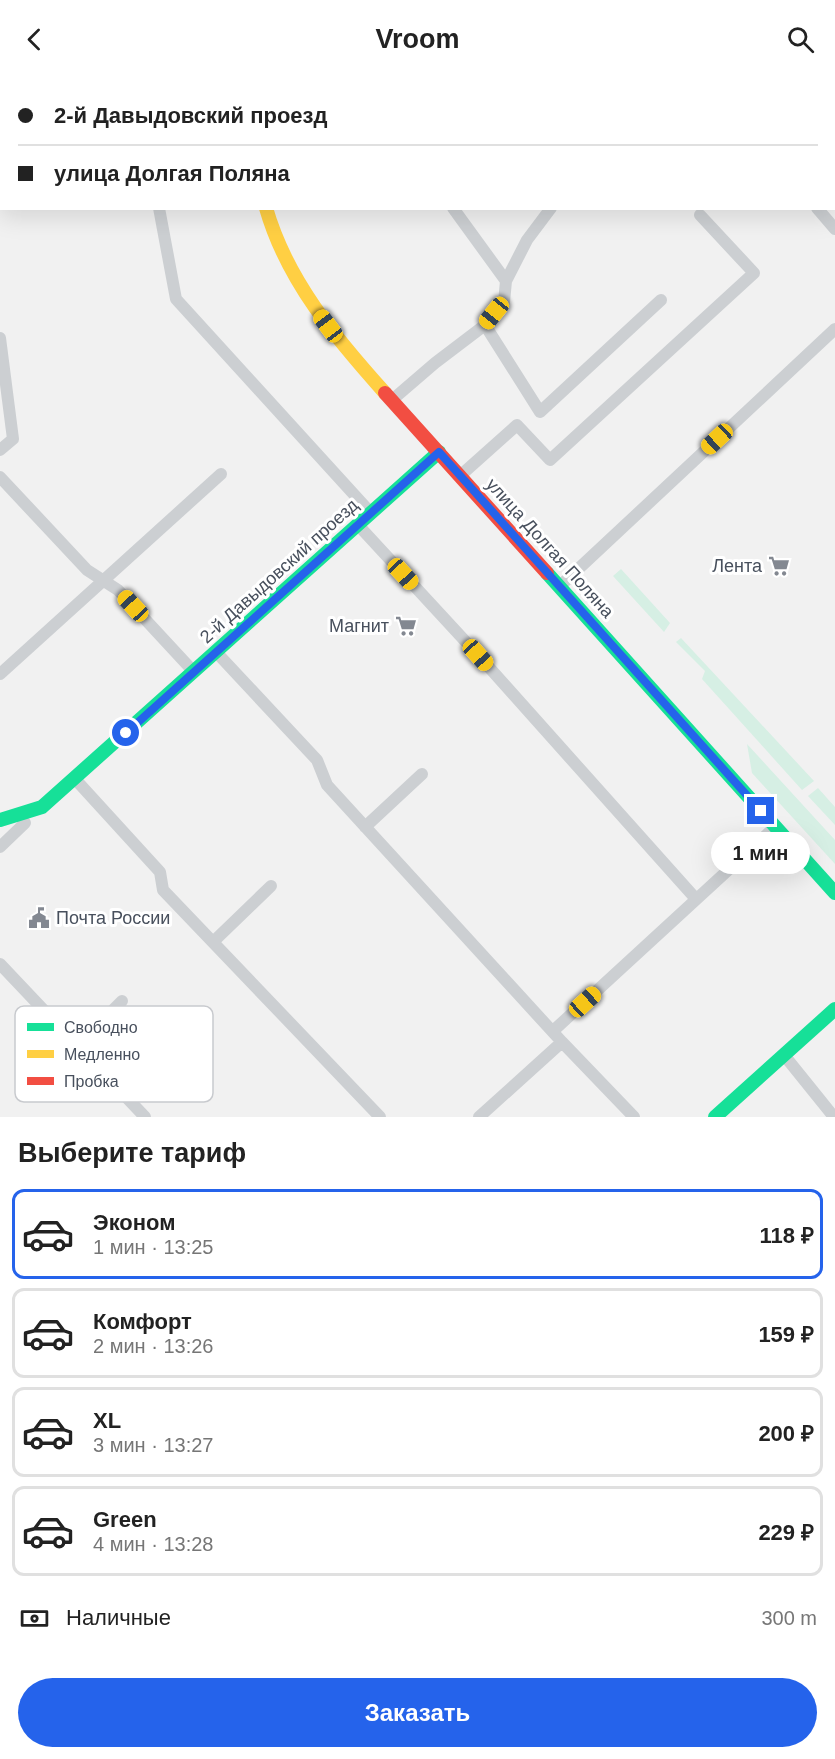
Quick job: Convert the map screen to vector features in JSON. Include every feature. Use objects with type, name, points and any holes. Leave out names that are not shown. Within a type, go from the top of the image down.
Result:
[{"type":"main road","name":"улица Долгая Поляна","points":[[266,210],[272,234],[300,289],[342,345],[835,893]]},
{"type":"main road","name":"2-й Давыдовский проезд","points":[[0,820],[42,807],[439,452]]},
{"type":"main road","points":[[715,1117],[835,1009]]},
{"type":"lane","points":[[159,210],[176,299],[371,513]]},
{"type":"lane","points":[[454,210],[506,281]]},
{"type":"lane","points":[[392,399],[485,325],[504,302],[506,281],[527,240],[550,210]]},
{"type":"lane","points":[[819,210],[835,229]]},
{"type":"lane","points":[[460,476],[517,425],[550,460],[754,273],[700,215]]},
{"type":"lane","points":[[485,325],[540,412],[661,300]]},
{"type":"lane","points":[[559,586],[835,329]]},
{"type":"lane","points":[[0,338],[13,439],[0,450]]},
{"type":"lane","points":[[0,674],[221,474]]},
{"type":"lane","points":[[0,477],[87,570],[118,590],[194,672]]},
{"type":"lane","points":[[358,525],[478,655],[696,899]]},
{"type":"lane","points":[[215,651],[317,760],[327,785],[562,1042],[634,1117]]},
{"type":"lane","points":[[365,827],[422,774]]},
{"type":"lane","points":[[74,779],[160,872],[163,890],[380,1117]]},
{"type":"lane","points":[[0,847],[42,807]]},
{"type":"lane","points":[[553,1031],[776,827]]},
{"type":"lane","points":[[213,942],[271,886]]},
{"type":"lane","points":[[0,964],[39,1006]]},
{"type":"lane","points":[[117,1006],[122,1001]]},
{"type":"lane","points":[[479,1117],[562,1042]]},
{"type":"lane","points":[[784,1055],[834,1117]]},
{"type":"lane","points":[[131,1102],[145,1117]]},
{"type":"green space","points":[[621,569],[670,623],[664,632],[613,576]]},
{"type":"green space","points":[[681,638],[814,781],[802,790],[702,679],[705,671],[676,642]]},
{"type":"green space","points":[[747,744],[835,840],[835,864],[752,773]]},
{"type":"green space","points":[[818,788],[835,807],[835,825],[808,796]]},
{"type":"traffic: fast","points":[[0,820],[42,807],[439,452]]},
{"type":"traffic: fast","points":[[547,573],[835,893]]},
{"type":"traffic: fast","points":[[715,1117],[835,1009]]},
{"type":"traffic: slow","points":[[267,210],[286,260],[300,284],[348,351],[385,393]]},
{"type":"traffic: jam","points":[[385,393],[547,573]]},
{"type":"place","name":"Лента","points":[[779,566]]},
{"type":"place","name":"Магнит","points":[[406,626]]},
{"type":"place","name":"Почта России","points":[[39,918]]},
{"type":"route","points":[[126,733],[439,452],[761,811]]}]
